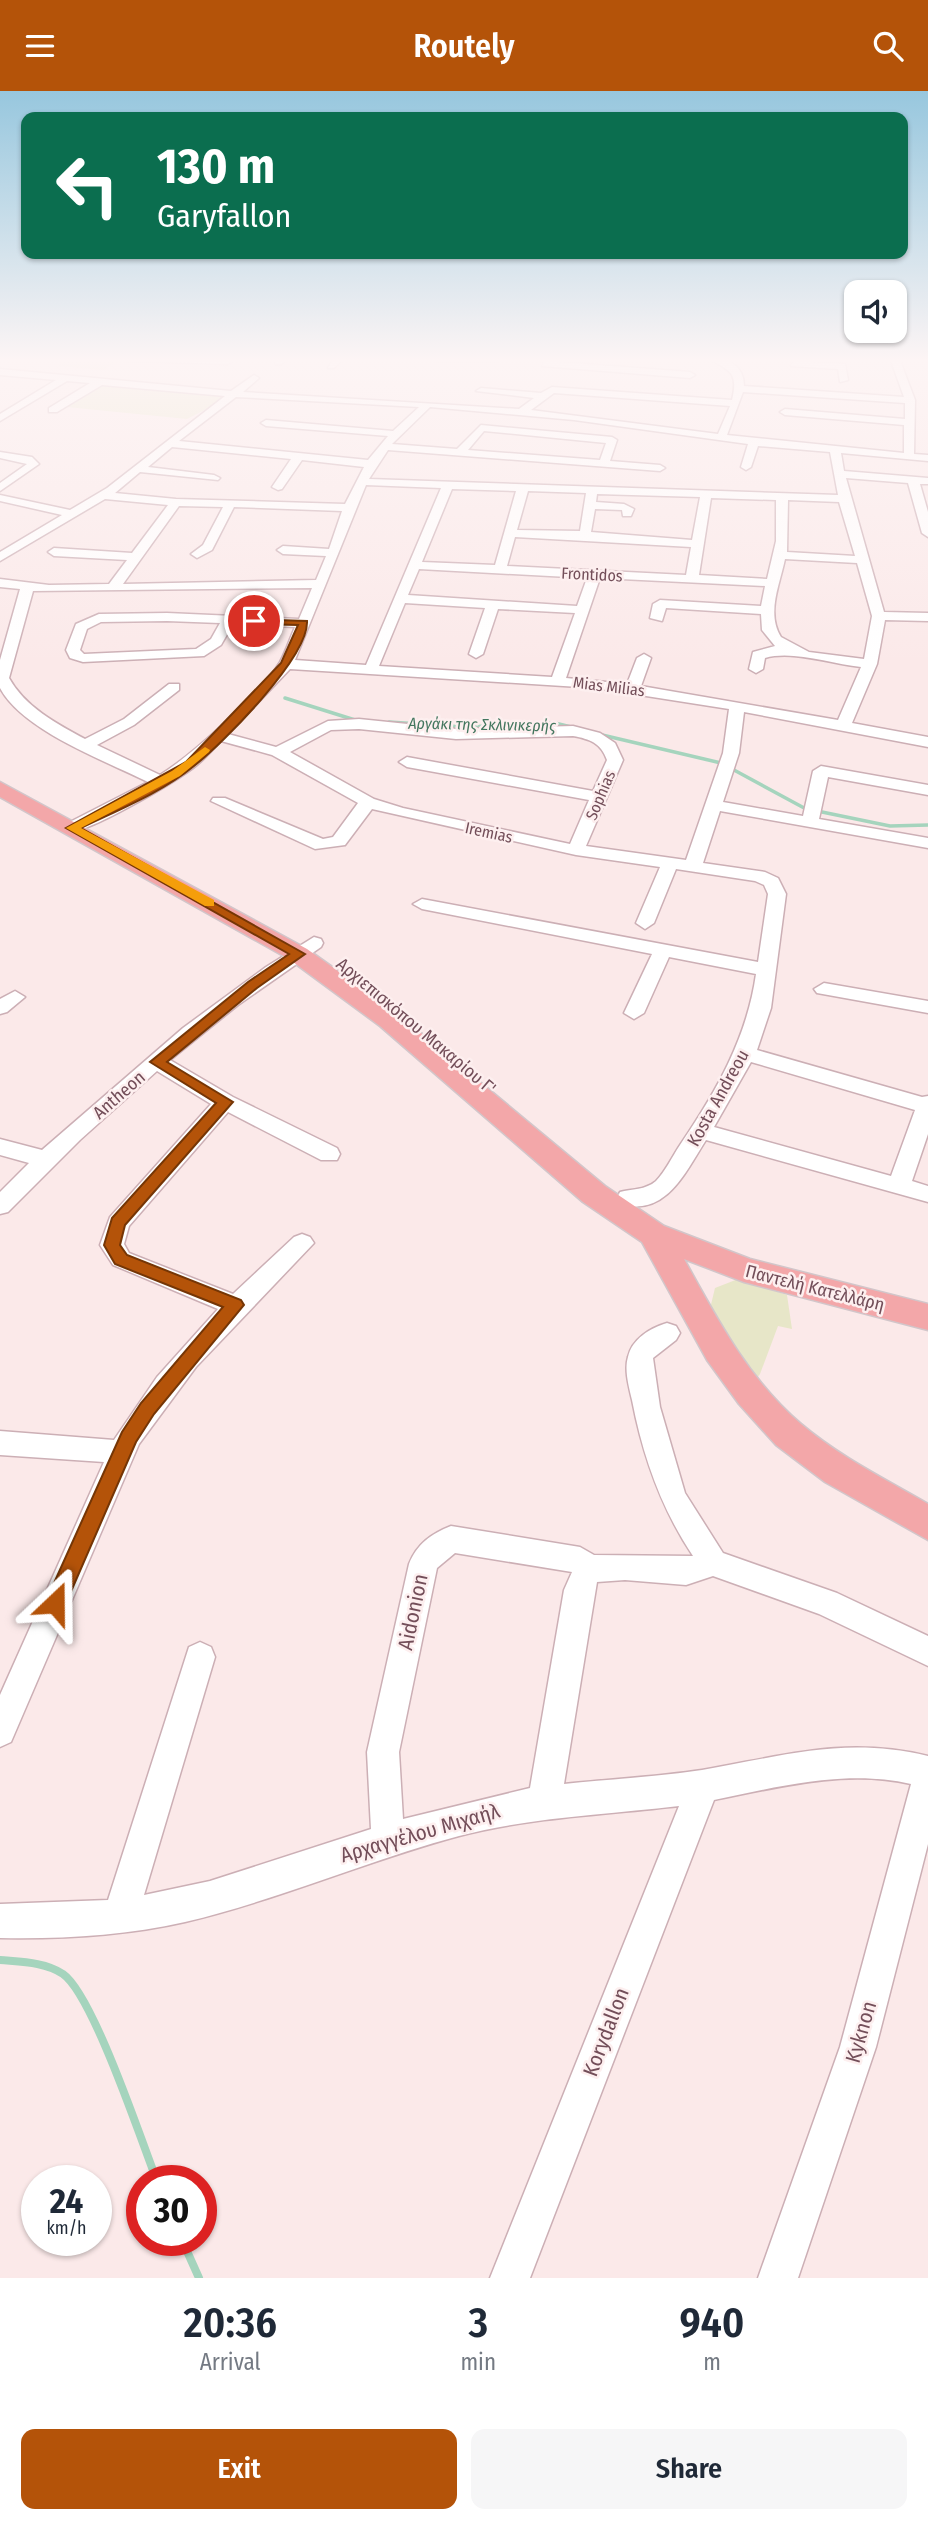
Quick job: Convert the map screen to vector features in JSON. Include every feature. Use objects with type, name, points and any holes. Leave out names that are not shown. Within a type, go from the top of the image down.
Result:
[{"type":"main road","name":"Αρχιεπισκόπου Μακαρίου Γ'","points":[[0,772],[80,824],[306,949],[396,1005],[549,1137],[628,1198],[706,1247]]},
{"type":"main road","name":"Αρχιεπισκόπου Μακαρίου Γ'","points":[[0,788],[80,824]]},
{"type":"main road","name":"Αρχιεπισκόπου Μακαρίου Γ'","points":[[306,949],[594,1194],[653,1234],[706,1247]]},
{"type":"main road","name":"Αρχιεπισκόπου Μακαρίου Γ'","points":[[653,1234],[671,1261],[697,1315],[754,1398],[787,1433],[819,1459],[928,1523]]},
{"type":"main road","name":"Παντελή Κατελλάρη","points":[[706,1247],[928,1302]]},
{"type":"main road","name":"Παντελή Κατελλάρη","points":[[706,1247],[744,1270],[928,1317]]},
{"type":"main road","points":[[697,1315],[696,1297],[706,1247]]},
{"type":"street","points":[[0,488],[34,464],[29,460]]},
{"type":"street","points":[[0,557],[74,514],[152,460]]},
{"type":"street","points":[[278,487],[297,460]]},
{"type":"street","points":[[313,460],[371,464]]},
{"type":"street","points":[[80,824],[190,764],[286,664],[334,553],[349,508],[374,460]]},
{"type":"street","points":[[552,460],[660,468]]},
{"type":"street","points":[[604,464],[605,460]]},
{"type":"street","points":[[655,491],[662,460]]},
{"type":"street","points":[[746,467],[748,460]]},
{"type":"street","points":[[836,460],[844,499],[879,616],[870,664],[843,726]]},
{"type":"street","points":[[140,469],[214,478]]},
{"type":"street","points":[[838,474],[928,481]]},
{"type":"street","points":[[913,480],[928,533]]},
{"type":"street","points":[[363,482],[844,499]]},
{"type":"street","points":[[371,669],[401,599],[412,565],[448,484]]},
{"type":"street","points":[[500,570],[523,487]]},
{"type":"street","points":[[584,535],[592,489]]},
{"type":"street","points":[[692,579],[706,493]]},
{"type":"street","points":[[103,495],[176,502],[349,508]]},
{"type":"street","points":[[782,496],[780,555],[768,610],[767,627],[771,636],[785,647],[814,656],[870,664]]},
{"type":"street","points":[[0,498],[74,514]]},
{"type":"street","points":[[0,513],[20,502]]},
{"type":"street","points":[[113,588],[176,502]]},
{"type":"street","points":[[197,554],[208,547],[230,504]]},
{"type":"street","points":[[590,505],[624,507],[628,509],[627,514]]},
{"type":"street","points":[[512,533],[584,535],[699,544]]},
{"type":"street","points":[[283,550],[334,553]]},
{"type":"street","points":[[54,552],[136,557]]},
{"type":"street","points":[[780,555],[863,560]]},
{"type":"street","name":"Frontidos","points":[[412,565],[773,583]]},
{"type":"street","points":[[558,680],[595,574]]},
{"type":"street","points":[[0,583],[27,588],[320,585]]},
{"type":"street","points":[[27,588],[1,678],[14,701],[27,712],[161,782]]},
{"type":"street","points":[[401,599],[583,610]]},
{"type":"street","points":[[657,618],[660,604],[768,610]]},
{"type":"street","points":[[476,654],[493,605]]},
{"type":"street","points":[[879,616],[928,617]]},
{"type":"street","points":[[0,618],[18,617]]},
{"type":"street","points":[[228,621],[210,648],[199,653],[83,658],[75,655],[73,650],[81,627],[99,618],[167,617],[304,623]]},
{"type":"street","points":[[756,669],[758,655],[785,647]]},
{"type":"street","points":[[632,689],[644,658]]},
{"type":"street","name":"Mias Milias","points":[[286,664],[558,680],[632,689],[928,742]]},
{"type":"street","points":[[87,744],[129,722],[174,687]]},
{"type":"street","points":[[693,867],[731,753],[737,707]]},
{"type":"street","name":"Sophias","points":[[278,752],[314,731],[343,725],[456,734],[573,731],[595,736],[610,746],[615,760],[576,850]]},
{"type":"street","name":"Iremias","points":[[219,736],[278,752],[368,803],[438,822],[576,850],[759,876],[772,883]]},
{"type":"street","points":[[407,762],[599,797]]},
{"type":"street","points":[[810,821],[821,771],[928,790]]},
{"type":"street","points":[[219,801],[311,843],[331,845],[340,841],[368,803]]},
{"type":"street","points":[[714,805],[928,843]]},
{"type":"street","points":[[645,923],[670,863]]},
{"type":"street","name":"Kosta Andreou","points":[[628,1198],[648,1196],[663,1188],[701,1131],[745,1054],[761,1008],[768,970],[777,894],[772,883]]},
{"type":"street","points":[[422,904],[768,970]]},
{"type":"street","name":"Antheon","points":[[0,1206],[45,1159],[158,1062],[253,985],[306,949]]},
{"type":"street","points":[[634,1013],[663,950]]},
{"type":"street","points":[[824,989],[928,1007]]},
{"type":"street","points":[[745,1054],[928,1105],[899,1185]]},
{"type":"street","points":[[158,1062],[225,1102],[329,1154]]},
{"type":"street","points":[[225,1102],[118,1223],[112,1245],[121,1259],[235,1305]]},
{"type":"street","points":[[701,1131],[928,1194]]},
{"type":"street","points":[[0,1147],[45,1159]]},
{"type":"street","points":[[0,1731],[122,1452],[147,1408],[235,1305],[302,1243]]},
{"type":"street","points":[[667,1333],[649,1344],[640,1359],[641,1377],[665,1477],[675,1503],[713,1563]]},
{"type":"street","points":[[0,1443],[122,1452]]},
{"type":"street","name":"Aidonion","points":[[388,1840],[383,1752],[423,1564],[430,1553],[451,1539],[580,1560],[588,1569]]},
{"type":"street","points":[[544,1804],[579,1590],[588,1569],[625,1567],[686,1572],[713,1563],[827,1603],[928,1651]]},
{"type":"street","points":[[121,1914],[200,1657]]},
{"type":"street","name":"Αρχαγγέλου Μιχαήλ","points":[[0,1921],[49,1921],[121,1914],[209,1898],[388,1840],[497,1810],[703,1786],[772,1770],[839,1763],[878,1762],[928,1772]]},
{"type":"street","name":"Kyknon","points":[[778,2278],[858,2047],[928,1780]]},
{"type":"street","name":"Korydallon","points":[[510,2278],[703,1786]]},
{"type":"green space","points":[[738,1279],[787,1295],[792,1329],[778,1326],[760,1374],[754,1382],[709,1313],[715,1288]]},
{"type":"waterway","name":"Αργάκι της Σκλινικερής","points":[[285,698],[355,720]]},
{"type":"waterway","name":"Αργάκι της Σκλινικερής","points":[[389,722],[466,727],[555,723],[571,727]]},
{"type":"waterway","name":"Αργάκι της Σκλινικερής","points":[[598,734],[721,763]]},
{"type":"waterway","name":"Αργάκι της Σκλινικερής","points":[[734,770],[806,809]]},
{"type":"waterway","name":"Αργάκι της Σκλινικερής","points":[[822,812],[890,826],[928,825]]},
{"type":"waterway","points":[[0,1960],[49,1967],[63,1974],[75,1987],[102,2038],[151,2165]]},
{"type":"waterway","points":[[189,2256],[199,2278]]},
{"type":"slow traffic","points":[[205,750],[190,764],[132,799],[72,828],[210,903]]},
{"type":"route","points":[[55,1603],[128,1438],[147,1408],[235,1305],[121,1259],[115,1254],[112,1245],[112,1236],[118,1223],[225,1102],[158,1062],[275,968],[298,954],[72,828],[132,799],[190,764],[266,688],[286,664],[304,623],[254,621]]}]
